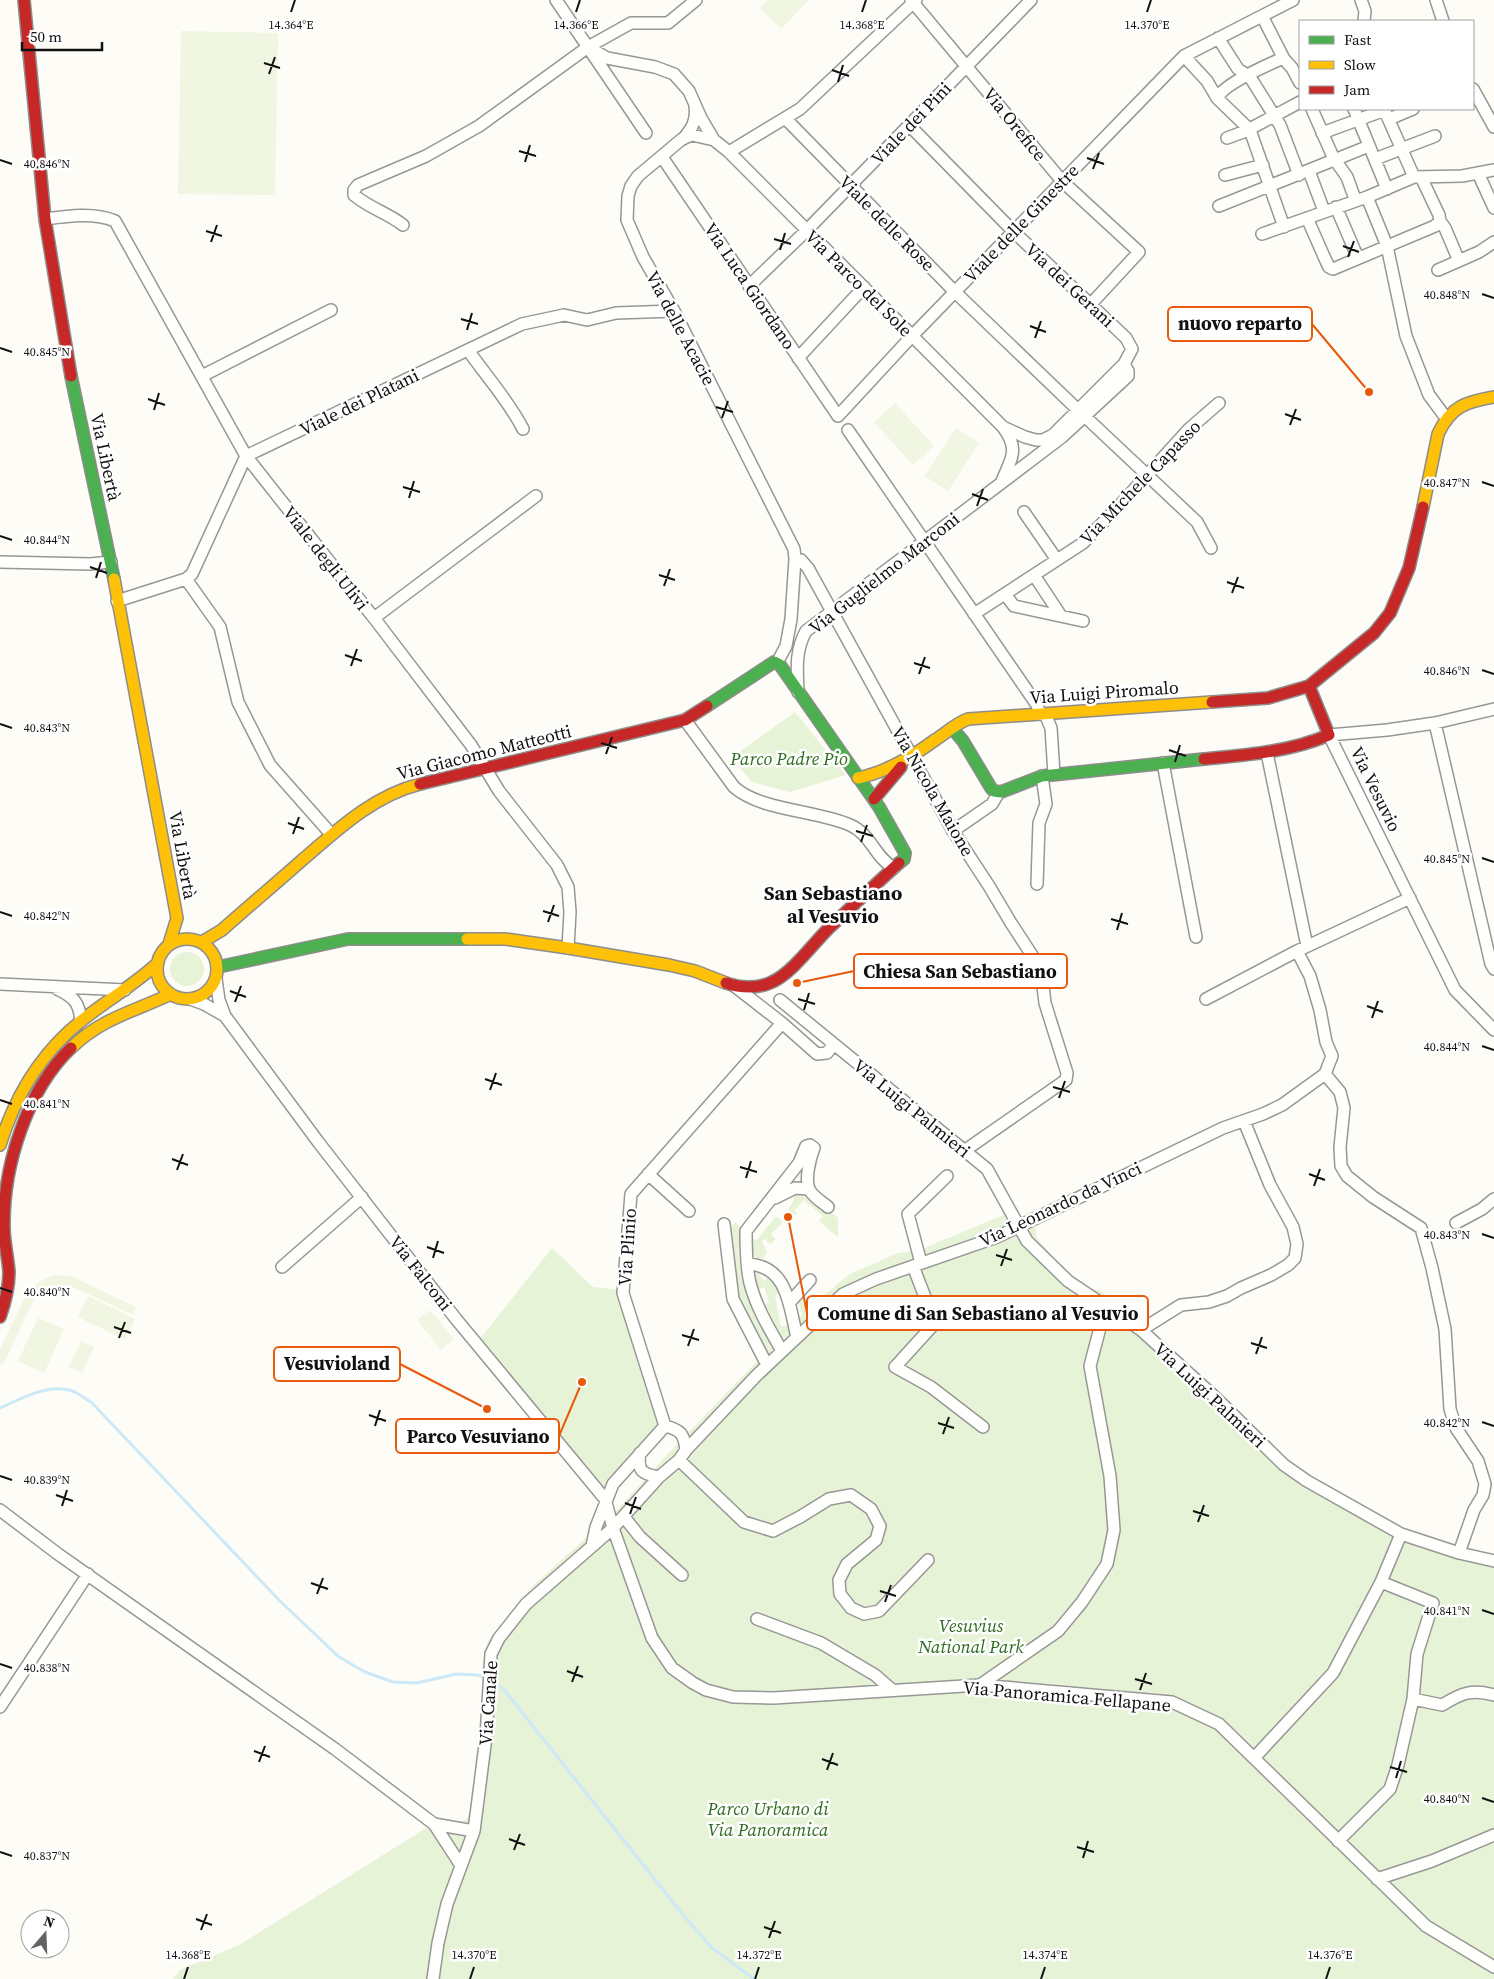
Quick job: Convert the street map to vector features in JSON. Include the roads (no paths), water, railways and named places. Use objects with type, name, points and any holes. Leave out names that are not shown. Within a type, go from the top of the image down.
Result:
[{"type":"street","name":"Via Libertà","points":[[24,0],[45,219],[66,351],[111,562],[177,918],[169,944]]},
{"type":"street","points":[[556,0],[646,133]]},
{"type":"street","points":[[403,225],[392,216],[362,202],[354,195],[354,190],[358,186],[426,156],[480,126],[588,47],[631,23],[668,23],[696,0]]},
{"type":"street","name":"Viale dei Pini","points":[[749,286],[807,230],[1030,0]]},
{"type":"street","name":"Viale delle Ginestre","points":[[838,416],[912,336],[1184,56],[1293,0]]},
{"type":"street","points":[[1361,0],[1365,11],[1364,20]]},
{"type":"street","points":[[1436,0],[1443,20]]},
{"type":"street","points":[[729,152],[800,109],[914,1]]},
{"type":"street","name":"Via Orefice","points":[[914,1],[1062,181],[1139,252],[1090,305]]},
{"type":"street","points":[[1262,16],[1284,59],[1292,68],[1299,81]]},
{"type":"street","points":[[1218,38],[1238,68],[1248,76],[1280,125],[1324,211]]},
{"type":"street","points":[[588,47],[607,58],[655,67],[674,74],[689,90],[714,140]]},
{"type":"street","points":[[1184,56],[1202,74],[1217,98],[1244,122],[1250,130],[1284,227]]},
{"type":"street","points":[[1217,98],[1220,92],[1284,59]]},
{"type":"street","points":[[1474,91],[1494,127]]},
{"type":"street","points":[[1227,138],[1250,130],[1299,103]]},
{"type":"street","name":"Via delle Acacie","points":[[695,104],[696,115],[693,124],[682,139],[638,176],[631,186],[627,207],[627,220],[643,257],[674,311],[789,537],[795,559],[791,619],[786,646],[777,663]]},
{"type":"street","points":[[1312,110],[1322,133],[1347,177],[1355,200]]},
{"type":"street","points":[[1322,133],[1356,114],[1406,110]]},
{"type":"street","points":[[1386,113],[1402,148],[1439,215],[1459,261]]},
{"type":"street","points":[[1356,114],[1387,189]]},
{"type":"street","name":"Viale delle Rose","points":[[785,118],[956,292],[1197,522],[1211,548]]},
{"type":"street","name":"Via dei Gerani","points":[[909,125],[1014,232],[1126,338],[1132,349],[1124,364]]},
{"type":"street","points":[[682,139],[692,135],[714,140]]},
{"type":"street","points":[[1374,159],[1434,136]]},
{"type":"street","name":"Via Parco del Sole","points":[[714,140],[729,152],[1003,427],[1009,435],[1013,458],[1002,481]]},
{"type":"street","points":[[1220,206],[1369,146]]},
{"type":"street","name":"Via Luca Giordano","points":[[662,156],[838,416]]},
{"type":"street","points":[[1225,175],[1263,165]]},
{"type":"street","points":[[1262,234],[1418,177],[1462,176],[1494,170]]},
{"type":"street","points":[[1478,173],[1494,208]]},
{"type":"street","points":[[1367,196],[1387,246],[1406,336],[1429,395],[1446,418]]},
{"type":"street","points":[[1336,207],[1358,258]]},
{"type":"street","name":"Viale degli Ulivi","points":[[45,219],[94,216],[115,220],[246,456],[374,618],[471,746],[484,769],[527,828],[550,854],[568,887],[570,912],[568,948]]},
{"type":"street","points":[[1307,218],[1329,267],[1334,269],[1435,226],[1440,221]]},
{"type":"street","points":[[1438,270],[1479,252],[1494,242]]},
{"type":"street","points":[[798,358],[864,287]]},
{"type":"street","points":[[202,376],[331,310]]},
{"type":"street","name":"Viale dei Platani","points":[[246,456],[522,324],[564,315],[587,320],[616,313],[674,311]]},
{"type":"street","points":[[468,350],[515,414],[523,429]]},
{"type":"street","name":"Via Guglielmo Marconi","points":[[798,693],[796,657],[800,641],[806,630],[1002,481],[1010,478],[1059,438],[1124,364]]},
{"type":"street","points":[[1309,686],[1374,634],[1390,613],[1413,555],[1438,434],[1446,418],[1463,404],[1494,397]]},
{"type":"street","name":"Via Michele Capasso","points":[[974,614],[1083,543],[1189,429],[1219,402]]},
{"type":"street","name":"Via Guglielmo Marconi","points":[[1045,439],[1081,413]]},
{"type":"street","name":"Via Parco del Sole","points":[[1003,427],[1025,437],[1036,440],[1045,439]]},
{"type":"street","points":[[848,430],[1037,705],[1050,728],[1054,774]]},
{"type":"street","points":[[1045,439],[1052,441],[1059,438]]},
{"type":"street","points":[[117,601],[186,579],[192,574],[246,456]]},
{"type":"street","points":[[374,618],[536,496]]},
{"type":"street","points":[[1024,512],[1057,560]]},
{"type":"street","points":[[795,559],[801,560],[808,568],[832,610]]},
{"type":"street","points":[[0,562],[90,564],[111,562]]},
{"type":"street","points":[[1034,576],[1061,616]]},
{"type":"street","points":[[186,579],[220,627],[238,702],[270,765],[331,834]]},
{"type":"street","points":[[1005,594],[1014,606],[1083,621]]},
{"type":"street","name":"Via Nicola Maione","points":[[832,610],[952,831],[1041,969],[1045,1003],[1067,1073],[1066,1080],[964,1151]]},
{"type":"street","points":[[791,619],[798,627],[806,630]]},
{"type":"street","name":"Via Giacomo Matteotti","points":[[199,941],[222,930],[347,821],[404,788],[684,720],[772,663],[777,663]]},
{"type":"street","points":[[217,973],[210,949],[199,941],[188,938],[176,940],[169,944],[160,956],[158,963],[159,980],[164,988],[180,998],[190,999],[206,992],[217,973],[348,939],[505,939],[568,948],[695,971],[733,985],[758,987],[773,982],[787,971],[828,929],[905,858],[905,850],[874,800],[777,663]]},
{"type":"street","name":"Via Luigi Piromalo","points":[[858,778],[879,774],[912,756],[968,719],[1268,698],[1309,686]]},
{"type":"street","name":"Via Vesuvio","points":[[1309,686],[1330,735],[1455,990],[1494,1030]]},
{"type":"street","points":[[952,831],[992,804],[999,792],[1042,776],[1267,752],[1310,744],[1330,735],[1387,730],[1494,709]]},
{"type":"street","points":[[684,720],[740,792],[759,801],[853,826],[866,836],[885,863],[894,868]]},
{"type":"street","points":[[1435,722],[1490,964],[1494,969]]},
{"type":"street","points":[[952,728],[963,741],[991,788],[999,792]]},
{"type":"street","points":[[1267,752],[1302,948],[1320,1010],[1326,1042],[1332,1056],[1326,1074],[1340,1092],[1344,1108],[1340,1148],[1341,1166],[1347,1176],[1373,1197],[1421,1228],[1444,1329],[1450,1409],[1456,1428],[1478,1462],[1484,1484],[1482,1495],[1474,1510],[1459,1553],[1494,1561]]},
{"type":"street","name":"Via Luigi Piromalo","points":[[874,800],[912,756]]},
{"type":"street","points":[[1164,763],[1196,937]]},
{"type":"street","points":[[1037,884],[1039,823],[1046,804],[1042,776]]},
{"type":"street","points":[[1206,999],[1302,948],[1410,898]]},
{"type":"street","name":"Via Libertà","points":[[177,918],[199,941]]},
{"type":"street","points":[[0,1146],[8,1116],[25,1085],[55,1045],[81,1021],[125,990],[158,963]]},
{"type":"street","name":"Via Falconi","points":[[217,973],[219,1000],[225,1016],[319,1143],[456,1319],[605,1499],[613,1528]]},
{"type":"street","points":[[773,982],[780,1000],[782,1023]]},
{"type":"street","points":[[0,984],[125,990]]},
{"type":"street","points":[[733,985],[782,1023],[817,1054],[827,1053],[834,1044]]},
{"type":"street","points":[[53,987],[66,993],[76,1001],[80,1008],[81,1021]]},
{"type":"street","points":[[0,1318],[6,1300],[9,1274],[4,1223],[6,1186],[23,1121],[37,1093],[61,1058],[83,1038],[107,1021],[171,994]]},
{"type":"street","name":"Via Falconi","points":[[190,999],[204,1004],[225,1016]]},
{"type":"street","name":"Via Luigi Palmieri","points":[[780,1000],[987,1169],[1027,1241],[1068,1281],[1141,1330],[1216,1398],[1284,1465],[1307,1481],[1401,1534],[1459,1553]]},
{"type":"street","name":"Via Plinio","points":[[665,1426],[623,1294],[631,1194],[782,1023]]},
{"type":"street","name":"Via Leonardo da Vinci","points":[[683,1455],[767,1365],[843,1294],[876,1279],[997,1237],[1214,1132],[1282,1105],[1326,1074]]},
{"type":"street","points":[[1141,1330],[1182,1305],[1209,1302],[1227,1296],[1271,1275],[1288,1265],[1295,1258],[1297,1244],[1293,1228],[1270,1185],[1244,1121]]},
{"type":"street","points":[[782,1351],[765,1321],[750,1283],[746,1231],[799,1163],[806,1146],[810,1145],[814,1148],[808,1166],[809,1189],[816,1198],[828,1207]]},
{"type":"street","points":[[648,1174],[689,1211]]},
{"type":"street","points":[[947,1176],[908,1214],[917,1265],[935,1322],[896,1367],[931,1387],[983,1427]]},
{"type":"street","points":[[769,1201],[795,1188],[809,1189]]},
{"type":"street","points":[[282,1267],[362,1197]]},
{"type":"street","points":[[1456,1223],[1482,1209],[1494,1199]]},
{"type":"street","points":[[724,1224],[733,1299],[767,1365]]},
{"type":"street","points":[[748,1264],[760,1264],[771,1270],[780,1279],[789,1302],[797,1337]]},
{"type":"street","points":[[789,1302],[810,1280]]},
{"type":"street","points":[[980,1685],[1058,1632],[1082,1602],[1107,1564],[1114,1521],[1110,1476],[1090,1366],[1101,1324],[1109,1307]]},
{"type":"street","points":[[592,1546],[605,1499],[613,1484],[665,1426],[678,1431],[684,1437],[683,1455],[659,1477],[626,1514]]},
{"type":"street","points":[[640,1453],[638,1465],[640,1470],[648,1475],[659,1477]]},
{"type":"street","points":[[683,1455],[744,1522],[773,1531],[829,1499],[851,1495],[871,1509],[880,1526],[876,1540],[847,1564],[839,1580],[840,1594],[851,1608],[864,1614],[878,1611],[928,1560]]},
{"type":"street","points":[[623,1472],[634,1472],[640,1476],[647,1491]]},
{"type":"street","points":[[605,1499],[626,1514],[640,1537],[682,1575]]},
{"type":"street","points":[[0,1510],[335,1749],[434,1824],[460,1864]]},
{"type":"street","name":"Via Canale","points":[[433,1979],[438,1943],[447,1904],[460,1864],[474,1831],[486,1737],[491,1654],[498,1638],[526,1604],[613,1528],[626,1514]]},
{"type":"street","name":"Via Panoramica Fellapane","points":[[613,1528],[652,1638],[672,1668],[706,1690],[733,1697],[774,1698],[980,1685],[1172,1702],[1219,1724],[1426,1926],[1494,1967]]},
{"type":"street","points":[[1254,1758],[1333,1673],[1381,1582],[1401,1534]]},
{"type":"street","points":[[0,1707],[88,1574]]},
{"type":"street","points":[[1338,1841],[1390,1789],[1398,1765],[1412,1699],[1416,1654],[1426,1620],[1434,1603],[1381,1582]]},
{"type":"street","points":[[757,1619],[820,1643],[875,1675],[891,1690]]},
{"type":"street","points":[[1412,1699],[1442,1705],[1462,1694],[1483,1692],[1494,1695]]},
{"type":"street","points":[[434,1824],[474,1831]]},
{"type":"street","points":[[1378,1879],[1432,1861],[1494,1835]]},
{"type":"waterway","points":[[0,1408],[36,1392],[56,1389],[75,1392],[92,1403],[280,1601],[339,1657],[365,1672],[393,1682],[417,1683],[456,1674],[478,1675],[486,1678]]},
{"type":"waterway","points":[[492,1680],[505,1691],[684,1916],[711,1947],[754,1979]]},
{"type":"place","name":"nuovo reparto","points":[[1369,392]]},
{"type":"place","name":"Chiesa San Sebastiano","points":[[797,983]]},
{"type":"place","name":"Comune di San Sebastiano al Vesuvio","points":[[788,1217]]},
{"type":"place","name":"Parco Vesuviano","points":[[582,1382]]},
{"type":"place","name":"Vesuvioland","points":[[487,1409]]},
{"type":"district","name":"San Sebastiano al Vesuvio","points":[[833,904]]},
{"type":"park label","name":"Parco Padre Pio","points":[[789,758]]},
{"type":"park label","name":"Vesuvius National Park","points":[[971,1635]]},
{"type":"park label","name":"Parco Urbano di Via Panoramica","points":[[768,1818]]}]
